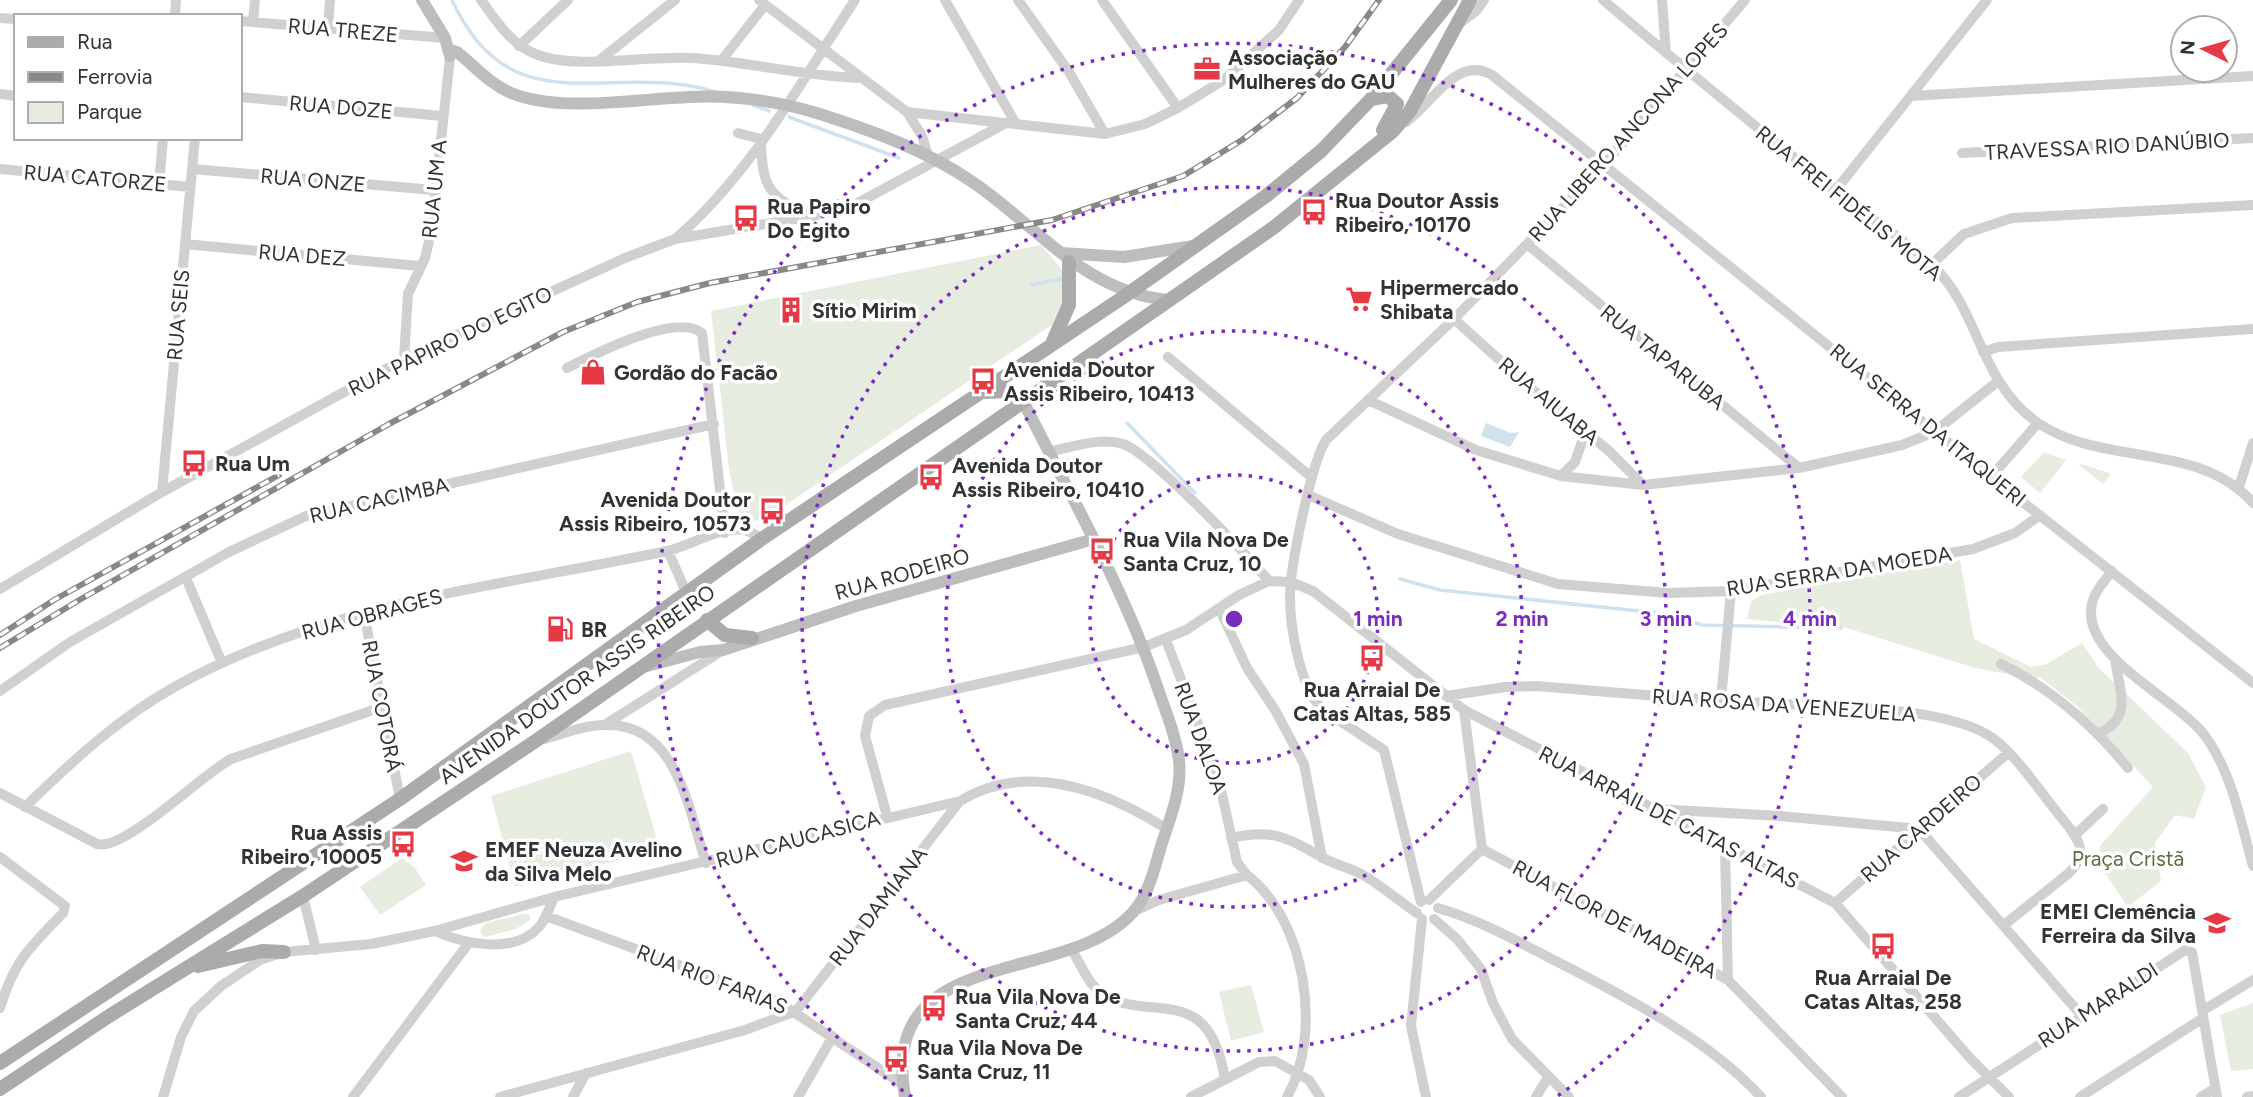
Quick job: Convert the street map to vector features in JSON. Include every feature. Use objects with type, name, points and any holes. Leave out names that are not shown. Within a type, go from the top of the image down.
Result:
[{"type":"main road","name":"AVENIDA DOUTOR ASSIS RIBEIRO","points":[[0,1063],[400,799],[763,538],[1129,293],[1266,196],[1321,151],[1371,99],[1451,0]]},
{"type":"main road","points":[[1360,158],[1393,131],[1414,105],[1470,0]]},
{"type":"main road","points":[[1360,158],[1396,110],[1397,104],[1392,97],[1371,99]]},
{"type":"main road","name":"AVENIDA DOUTOR ASSIS RIBEIRO","points":[[0,1089],[186,968],[303,896],[534,742],[1273,229],[1360,158]]},
{"type":"main road","points":[[1049,347],[1069,305],[1065,257]]},
{"type":"main road","points":[[980,394],[1006,391],[1023,401]]},
{"type":"main road","points":[[707,620],[725,635],[752,638]]},
{"type":"main road","points":[[186,968],[262,951],[284,952]]},
{"type":"street","points":[[253,22],[255,0]]},
{"type":"street","points":[[328,29],[330,0]]},
{"type":"street","points":[[422,0],[448,49],[462,56],[473,69],[510,92],[543,100],[714,96],[751,99],[817,113],[913,149],[950,167],[1002,203],[1065,257],[1129,293],[1169,300]]},
{"type":"street","points":[[481,0],[499,26],[519,46],[551,60],[667,57],[721,61],[807,75],[859,78]]},
{"type":"street","points":[[519,46],[568,0]]},
{"type":"street","points":[[601,60],[675,0]]},
{"type":"street","points":[[675,239],[713,204],[807,75],[855,0]]},
{"type":"street","points":[[945,0],[1011,124]]},
{"type":"street","points":[[1018,0],[1069,72],[1105,134]]},
{"type":"street","points":[[1102,0],[1178,108]]},
{"type":"street","points":[[907,112],[1105,134],[1133,129],[1178,108],[1225,79],[1259,51],[1279,30],[1299,0]]},
{"type":"street","points":[[1459,23],[1476,11],[1483,0]]},
{"type":"street","name":"RUA FREI FIDÉLIS MOTA","points":[[1603,0],[1835,191],[1931,265],[1951,288],[1997,382],[2012,401],[2038,423],[2085,443],[2149,455],[2215,473],[2239,487],[2253,503]]},
{"type":"street","points":[[1662,0],[1666,53]]},
{"type":"street","name":"RUA LIBERO ANCONA LOPES","points":[[1425,901],[1384,750],[1330,716],[1315,702],[1309,691],[1293,625],[1292,582],[1310,475],[1325,440],[1454,319],[1605,165],[1745,0]]},
{"type":"street","points":[[1835,191],[1987,0]]},
{"type":"street","points":[[721,61],[762,2],[907,112],[922,136],[929,164]]},
{"type":"street","name":"RUA TREZE","points":[[242,21],[328,29],[448,49]]},
{"type":"street","name":"RUA UM A","points":[[404,359],[408,294],[427,251],[448,49]]},
{"type":"street","name":"RUA SERRA DA ITAQUERI","points":[[1393,131],[1416,116],[1454,77],[1469,70],[1485,71],[1934,432],[2253,683]]},
{"type":"street","points":[[1911,96],[2253,76]]},
{"type":"street","name":"RUA DOZE","points":[[242,97],[442,116]]},
{"type":"street","name":"RUA PAPIRO DO EGITO","points":[[0,589],[162,492],[404,359],[625,258],[675,239],[813,216],[854,205],[1011,124]]},
{"type":"street","points":[[738,133],[761,139]]},
{"type":"street","name":"TRAVESSA RIO DANÚBIO","points":[[1962,153],[2253,138]]},
{"type":"street","points":[[761,139],[762,173],[768,189],[780,201],[813,216]]},
{"type":"street","points":[[159,184],[163,140]]},
{"type":"street","name":"RUA SEIS","points":[[162,492],[195,140]]},
{"type":"street","name":"RUA CATORZE","points":[[0,169],[190,187]]},
{"type":"street","name":"RUA ONZE","points":[[192,169],[434,190]]},
{"type":"street","points":[[1931,265],[1964,234],[2012,218],[2253,205]]},
{"type":"street","name":"RUA DEZ","points":[[185,244],[419,266]]},
{"type":"street","name":"RUA TAPARUBA","points":[[1528,245],[1799,468]]},
{"type":"street","name":"AVENIDA DOUTOR ASSIS RIBEIRO","points":[[1065,257],[1124,257],[1194,246]]},
{"type":"street","name":"RUA AIUABA","points":[[1454,319],[1643,485]]},
{"type":"street","points":[[567,368],[630,340],[678,325],[697,328],[704,340],[725,533],[742,529],[763,538]]},
{"type":"street","points":[[1983,352],[1998,347],[2253,329]]},
{"type":"street","points":[[1168,357],[1310,475]]},
{"type":"street","points":[[1368,400],[1476,450],[1561,476],[1643,485],[1799,468],[1902,445],[1934,432],[1997,382]]},
{"type":"street","points":[[904,1091],[905,1044],[912,1028],[929,1004],[946,989],[1005,967],[1072,950],[1110,932],[1134,911],[1145,894],[1178,793],[1179,758],[1144,647],[1094,539],[1023,401]]},
{"type":"street","points":[[1991,477],[2038,423]]},
{"type":"street","name":"RUA CACIMBA","points":[[0,691],[51,653],[267,532],[332,508],[714,425]]},
{"type":"street","points":[[1561,476],[1574,462],[1585,433]]},
{"type":"street","points":[[1049,452],[1099,442],[1116,443],[1134,449],[1179,490],[1269,581]]},
{"type":"street","points":[[2239,487],[2253,443]]},
{"type":"street","name":"RUA SERRA DA MOEDA","points":[[1308,495],[1398,534],[1558,583],[1630,591],[1730,596],[1973,549],[2015,533],[2040,515]]},
{"type":"street","name":"RUA OBRAGES","points":[[25,807],[61,772],[128,717],[176,685],[222,663],[333,620],[569,568],[668,551],[725,533]]},
{"type":"street","name":"RUA RODEIRO","points":[[605,724],[723,650],[752,638],[1094,539]]},
{"type":"street","points":[[668,551],[686,592]]},
{"type":"street","points":[[2112,571],[2094,596],[2091,620],[2098,640],[2115,659],[2194,722],[2207,737],[2229,780],[2253,866]]},
{"type":"street","points":[[186,578],[222,663]]},
{"type":"street","points":[[887,816],[865,736],[864,726],[875,710],[926,694],[1144,647],[1166,640],[1220,610],[1239,594],[1269,581],[1292,582]]},
{"type":"street","name":"RUA ARRAIL DE CATAS ALTAS","points":[[1292,582],[1313,590],[1464,710],[1835,904],[1988,1077],[2009,1097]]},
{"type":"street","points":[[1722,696],[1730,596]]},
{"type":"street","points":[[1220,610],[1247,668],[1275,710],[1304,764],[1322,858]]},
{"type":"street","name":"RUA COTORÁ","points":[[364,613],[400,799]]},
{"type":"street","name":"RUA DALOA","points":[[1166,640],[1216,769],[1237,862],[1247,876],[1268,894],[1279,911],[1293,946],[1306,1016],[1299,1073],[1287,1097]]},
{"type":"street","name":"RUA RODEIRO","points":[[640,667],[699,652],[723,650]]},
{"type":"street","points":[[2099,733],[2113,726],[2122,710],[2115,659]]},
{"type":"street","points":[[2001,664],[2063,702],[2099,733],[2128,768]]},
{"type":"street","name":"RUA ROSA DA VENEZUELA","points":[[1446,696],[1505,687],[1537,686],[1722,696],[1936,718],[1976,730],[1994,739],[2075,835]]},
{"type":"street","points":[[0,793],[97,845],[116,844],[213,769],[231,759],[382,707]]},
{"type":"street","points":[[1426,1097],[1411,1026],[1420,916],[1425,901],[1482,849],[1464,710]]},
{"type":"street","points":[[534,742],[605,724],[618,725],[647,737],[670,759],[706,863]]},
{"type":"street","name":"RUA CARDEIRO","points":[[1835,904],[2008,753]]},
{"type":"street","points":[[960,801],[981,789],[1007,781],[1049,782],[1121,803],[1167,829]]},
{"type":"street","name":"RUA CAUCASICA","points":[[284,952],[371,944],[435,931],[554,897],[706,863],[887,816],[960,801]]},
{"type":"street","name":"RUA DAMIANA","points":[[796,1011],[960,801]]},
{"type":"street","points":[[1651,809],[1780,816],[1919,829],[2082,1016]]},
{"type":"street","points":[[2004,925],[2078,864],[2082,852],[2075,835],[2103,809]]},
{"type":"street","points":[[1231,838],[1260,833],[1281,835],[1322,858],[1366,877],[1420,916],[1434,919],[1481,969],[1505,1030],[1547,1079],[1569,1097]]},
{"type":"street","points":[[1725,848],[1728,980]]},
{"type":"street","name":"RUA FLOR DE MADEIRA","points":[[1482,849],[1728,980],[1842,1097]]},
{"type":"street","points":[[0,857],[61,900],[65,906],[63,913],[21,957],[11,972],[0,1008]]},
{"type":"street","points":[[1134,911],[1159,900],[1247,876]]},
{"type":"street","points":[[303,896],[316,950]]},
{"type":"street","points":[[435,931],[467,944],[506,943],[526,936],[538,928],[554,897]]},
{"type":"street","points":[[1425,901],[1475,920],[1620,992],[1706,1051],[1761,1097]]},
{"type":"street","points":[[1434,919],[1438,908]]},
{"type":"street","name":"RUA RIO FARIAS","points":[[546,916],[753,990],[796,1011],[904,1091]]},
{"type":"street","points":[[353,1097],[467,944]]},
{"type":"street","points":[[1072,950],[1091,983],[1106,994],[1130,1002],[1182,1012],[1205,1025],[1222,1054],[1226,1080]]},
{"type":"street","name":"RUA MARALDI","points":[[1959,1097],[2185,950],[2192,952],[2215,1093]]},
{"type":"street","points":[[163,1097],[181,1037],[194,1011],[239,972],[284,952]]},
{"type":"street","points":[[2080,1097],[2253,980]]},
{"type":"street","points":[[500,1097],[745,1030],[796,1011]]},
{"type":"street","points":[[798,1097],[833,1036]]},
{"type":"street","points":[[1191,1097],[1267,1061],[1284,1063],[1299,1073],[1314,1085],[1321,1097]]},
{"type":"street","points":[[573,1097],[586,1073]]},
{"type":"street","points":[[1536,1097],[1547,1079]]},
{"type":"street","points":[[2201,1097],[2215,1093]]},
{"type":"street","points":[[2247,1097],[2253,1096]]},
{"type":"green space","name":"Sítio Mirim","points":[[1041,245],[1060,267],[1071,290],[1053,324],[765,519],[746,522],[737,510],[729,468],[711,311]]},
{"type":"green space","points":[[2044,452],[2066,460],[2040,493],[2021,477]]},
{"type":"green space","points":[[2079,465],[2111,474],[2103,484]]},
{"type":"green space","name":"Praça Cristã","points":[[1960,560],[1974,639],[2031,667],[2045,665],[2082,643],[2098,667],[2188,753],[2206,787],[2194,819],[2175,815],[2155,843],[2161,881],[2128,907],[2100,866],[2100,846],[2153,787],[2133,765],[2131,767],[2078,707],[2040,677],[2035,679],[1975,668],[1847,628],[1747,619],[1751,602],[1761,595]]},
{"type":"green space","points":[[631,751],[660,850],[515,886],[491,796]]},
{"type":"green space","points":[[402,858],[415,868],[426,885],[380,915],[360,887]]},
{"type":"green space","points":[[529,914],[531,919],[516,929],[484,937],[480,931],[485,923]]},
{"type":"green space","points":[[1251,985],[1264,1032],[1231,1041],[1219,992]]},
{"type":"green space","points":[[2253,1003],[2253,1069],[2231,1071],[2220,1015]]},
{"type":"water","points":[[1486,423],[1511,433],[1519,432],[1510,447],[1481,436]]},
{"type":"waterway","points":[[452,0],[476,40],[504,65],[534,78],[567,83],[677,84],[716,92]]},
{"type":"waterway","points":[[753,105],[769,111]]},
{"type":"waterway","points":[[789,117],[899,158]]},
{"type":"waterway","points":[[1031,285],[1061,279]]},
{"type":"waterway","points":[[1127,423],[1195,493]]},
{"type":"waterway","points":[[1400,579],[1440,590],[1667,614],[1702,625],[1841,628]]},
{"type":"railway","points":[[0,648],[389,424],[563,332],[637,302],[710,283],[1052,220],[1183,176],[1242,140],[1297,98],[1345,47],[1379,0]]},
{"type":"railway","points":[[0,635],[54,600],[279,475]]},
{"type":"place","name":"Associação Mulheres do GAU","points":[[1207,69]]},
{"type":"place","name":"Rua Doutor Assis Ribeiro, 10170","points":[[1314,212]]},
{"type":"place","name":"Rua Papiro Do Egito","points":[[746,218]]},
{"type":"place","name":"Hipermercado Shibata","points":[[1359,299]]},
{"type":"place","name":"Sítio Mirim","points":[[791,310]]},
{"type":"place","name":"Gordão do Facão","points":[[593,372]]},
{"type":"place","name":"Avenida Doutor Assis Ribeiro, 10413","points":[[983,381]]},
{"type":"place","name":"Rua Um","points":[[194,463]]},
{"type":"place","name":"Avenida Doutor Assis Ribeiro, 10410","points":[[931,477]]},
{"type":"place","name":"Avenida Doutor Assis Ribeiro, 10573","points":[[772,511]]},
{"type":"place","name":"Rua Vila Nova De Santa Cruz, 10","points":[[1102,551]]},
{"type":"place","name":"BR","points":[[560,629]]},
{"type":"place","name":"Rua Arraial De Catas Altas, 585","points":[[1372,658]]},
{"type":"place","name":"Rua Assis Ribeiro, 10005","points":[[403,844]]},
{"type":"place","name":"EMEF Neuza Avelino da Silva Melo","points":[[464,861]]},
{"type":"place","name":"EMEI Clemência Ferreira da Silva","points":[[2217,923]]},
{"type":"place","name":"Rua Arraial De Catas Altas, 258","points":[[1883,946]]},
{"type":"place","name":"Rua Vila Nova De Santa Cruz, 44","points":[[934,1008]]},
{"type":"place","name":"Rua Vila Nova De Santa Cruz, 11","points":[[896,1059]]}]
